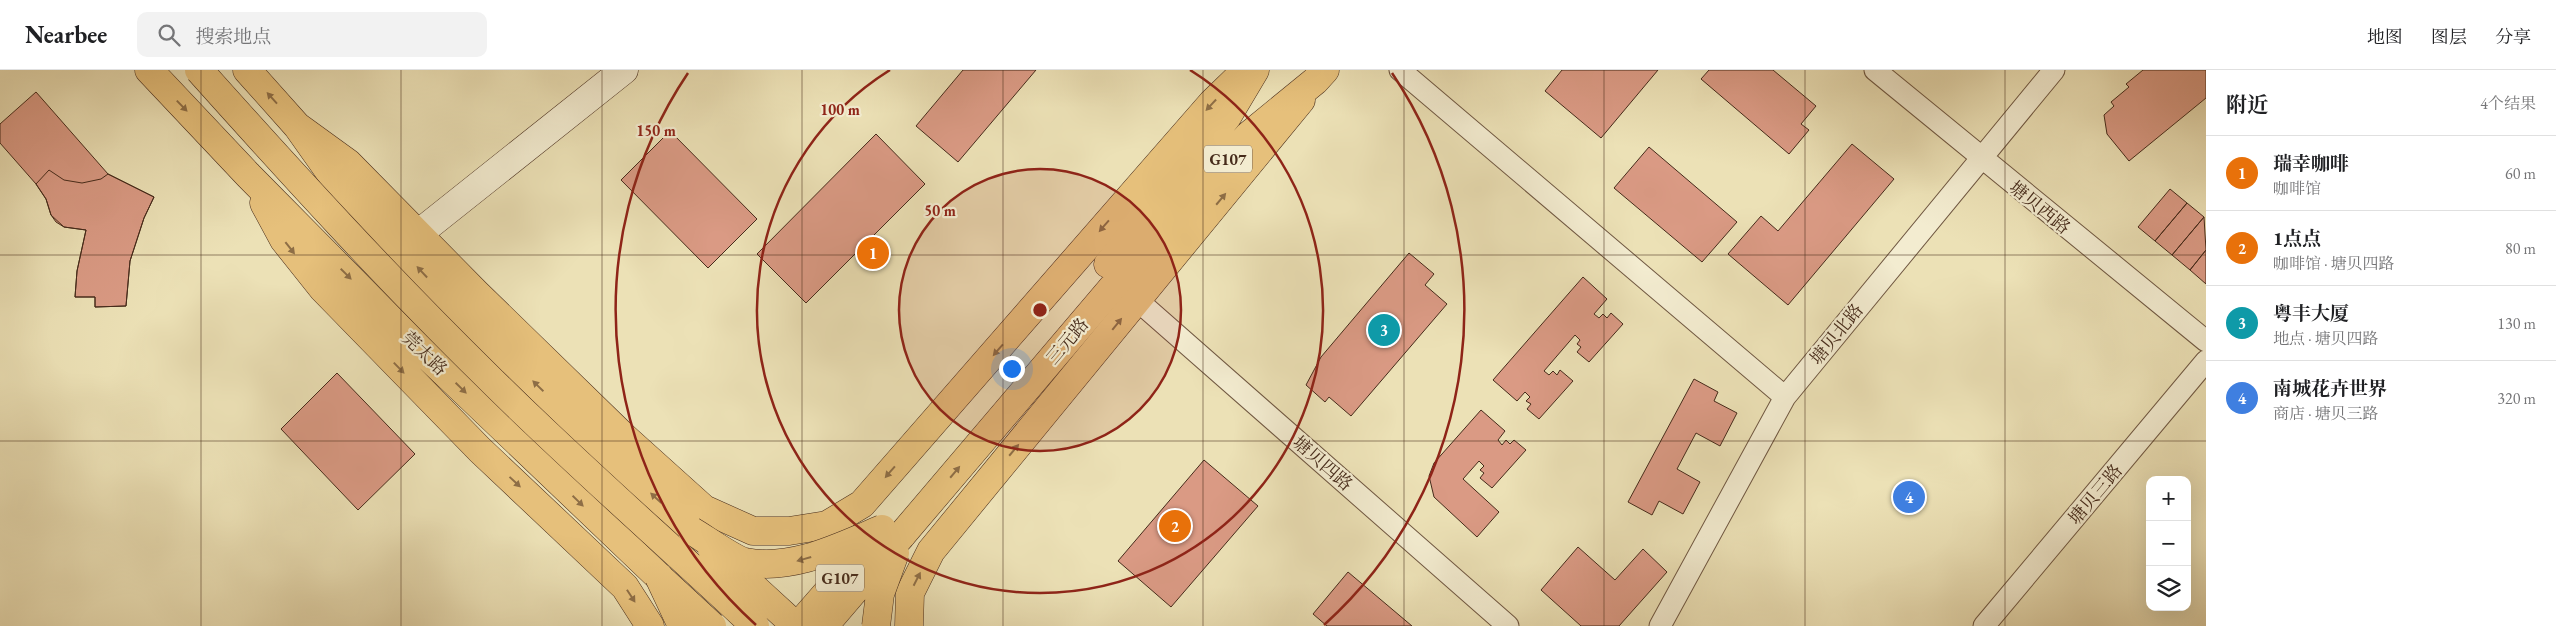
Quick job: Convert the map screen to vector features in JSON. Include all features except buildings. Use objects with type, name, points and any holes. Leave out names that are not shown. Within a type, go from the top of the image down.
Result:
[{"type":"main road","name":"莞太路","points":[[149,70],[248,175],[425,354],[659,578],[712,626]]},
{"type":"main road","points":[[199,70],[342,229],[486,376],[586,472],[755,626]]},
{"type":"main road","points":[[247,70],[297,126],[333,177],[445,296],[608,454],[797,626]]},
{"type":"main road","points":[[667,626],[684,586],[713,556],[749,537],[827,525],[862,504],[1212,103],[1246,70]]},
{"type":"main road","name":"三元路","points":[[824,626],[891,533],[1132,250],[1227,117],[1254,70]]},
{"type":"main road","points":[[908,626],[910,593],[931,550],[1320,76]]},
{"type":"main road","name":"三元路","points":[[1132,250],[1249,136],[1320,76]]},
{"type":"main road","points":[[297,126],[348,163],[624,437],[704,509],[753,532],[790,531],[830,539],[866,560],[893,591],[908,626]]},
{"type":"main road","points":[[248,175],[284,240],[323,289],[480,450],[625,587],[650,626]]},
{"type":"main road","points":[[692,531],[743,562],[786,564],[891,533],[876,626]]},
{"type":"main road","name":"三元路","points":[[797,626],[891,533]]},
{"type":"main road","points":[[659,578],[682,626]]},
{"type":"street","points":[[418,234],[624,70]]},
{"type":"street","points":[[1400,70],[1785,397]]},
{"type":"street","name":"塘贝西路","points":[[1875,70],[1980,158],[2206,341]]},
{"type":"street","name":"塘贝北路","points":[[1660,626],[1785,397],[2054,70]]},
{"type":"street","name":"塘贝四路","points":[[1137,300],[1508,626]]},
{"type":"street","name":"塘贝三路","points":[[1984,626],[2206,361]]},
{"type":"place","name":"瑞幸咖啡","points":[[873,253]]},
{"type":"place","name":"粤丰大厦","points":[[1384,330]]},
{"type":"place","name":"南城花卉世界","points":[[1909,497]]},
{"type":"place","name":"1点点","points":[[1175,526]]}]
